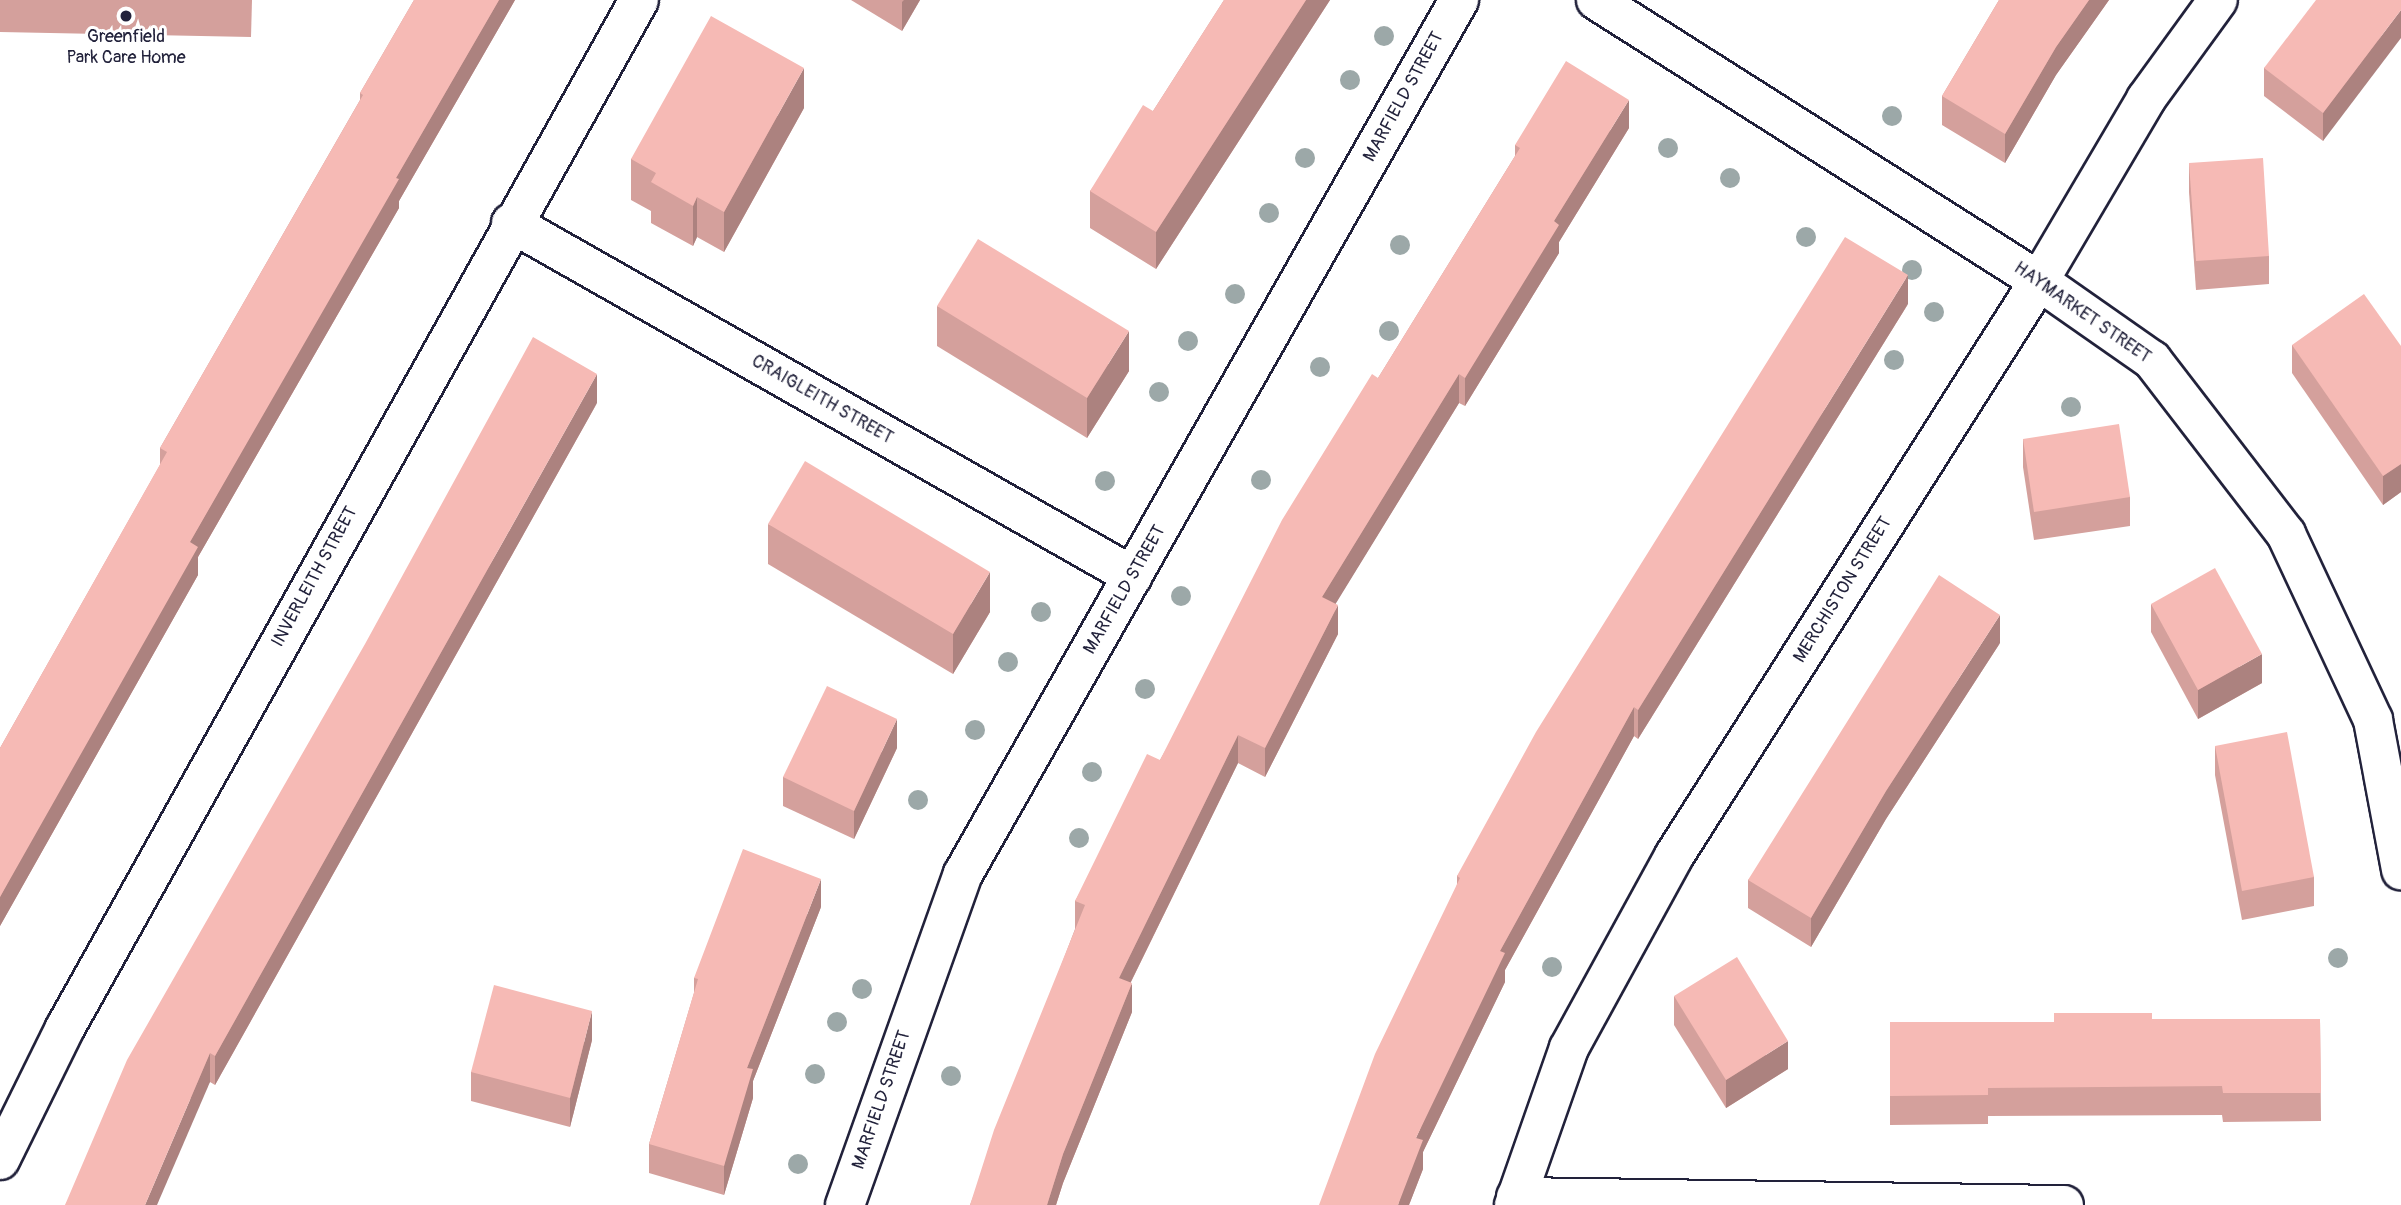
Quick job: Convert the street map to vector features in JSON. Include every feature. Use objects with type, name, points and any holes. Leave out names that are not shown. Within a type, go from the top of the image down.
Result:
[{"type":"street","name":"INVERLEITH STREET","points":[[0,1160],[65,1028],[511,223],[639,0]]},
{"type":"street","name":"MARFIELD STREET","points":[[845,1205],[963,873],[1459,0]]},
{"type":"street","name":"HAYMARKET STREET","points":[[1596,0],[2039,281],[2152,360],[2286,534],[2373,720],[2401,870]]},
{"type":"street","name":"MERCHISTON STREET","points":[[1515,1201],[1569,1048],[1674,856],[2039,281],[2146,99],[2218,0]]},
{"type":"street","name":"CRAIGLEITH STREET","points":[[511,223],[1133,576]]},
{"type":"street","points":[[1515,1201],[2064,1205]]},
{"type":"building","points":[[414,0],[499,0],[190,542],[198,547],[0,897],[0,748],[167,452],[160,448],[363,95],[360,93]]},
{"type":"building","points":[[1224,0],[1306,0],[1156,232],[1090,191],[1143,105],[1153,111]]},
{"type":"building","points":[[1999,0],[2089,0],[2056,47],[2005,134],[1942,96]]},
{"type":"building","points":[[2316,0],[2401,0],[2401,10],[2323,113],[2264,68]]},
{"type":"building","points":[[711,16],[804,68],[724,212],[697,197],[693,206],[651,182],[656,173],[631,159]]},
{"type":"building","points":[[1566,61],[1629,100],[1554,221],[1559,225],[1465,378],[1459,374],[1322,597],[1338,605],[1265,748],[1238,735],[1119,978],[1132,983],[1063,1154],[1047,1205],[970,1205],[994,1130],[1085,905],[1075,901],[1147,754],[1160,760],[1282,520],[1372,374],[1378,378],[1520,148],[1515,145]]},
{"type":"building","points":[[2263,158],[2269,256],[2196,261],[2189,163]]},
{"type":"building","points":[[1845,237],[1908,275],[1638,710],[1634,707],[1500,951],[1505,953],[1416,1138],[1423,1140],[1398,1205],[1319,1205],[1375,1054],[1460,878],[1457,876],[1536,732]]},
{"type":"building","points":[[978,239],[1129,331],[1087,398],[937,306]]},
{"type":"building","points":[[2364,294],[2401,346],[2401,464],[2383,476],[2292,345]]},
{"type":"building","points":[[533,337],[597,374],[215,1056],[210,1053],[145,1205],[65,1205],[127,1060],[365,644]]},
{"type":"building","points":[[2119,424],[2130,497],[2034,512],[2023,439]]},
{"type":"building","points":[[805,461],[990,572],[953,634],[768,524]]},
{"type":"building","points":[[2215,568],[2262,654],[2198,690],[2151,604]]},
{"type":"building","points":[[1939,575],[2000,615],[1886,791],[1811,918],[1748,880]]},
{"type":"building","points":[[827,686],[897,719],[854,811],[783,777]]},
{"type":"building","points":[[2287,732],[2314,877],[2242,891],[2215,746]]},
{"type":"building","points":[[743,849],[821,879],[747,1068],[753,1069],[724,1166],[649,1144],[698,979],[694,978]]},
{"type":"building","points":[[1737,957],[1788,1041],[1726,1080],[1674,996]]},
{"type":"building","points":[[494,985],[592,1011],[570,1098],[471,1072]]},
{"type":"building","points":[[2054,1013],[2152,1013],[2152,1019],[2320,1019],[2321,1093],[2223,1093],[2222,1086],[1988,1088],[1988,1095],[1890,1096],[1890,1022],[2054,1022]]},
{"type":"place","name":"Greenfield Park Care Home","points":[[126,16]]}]
